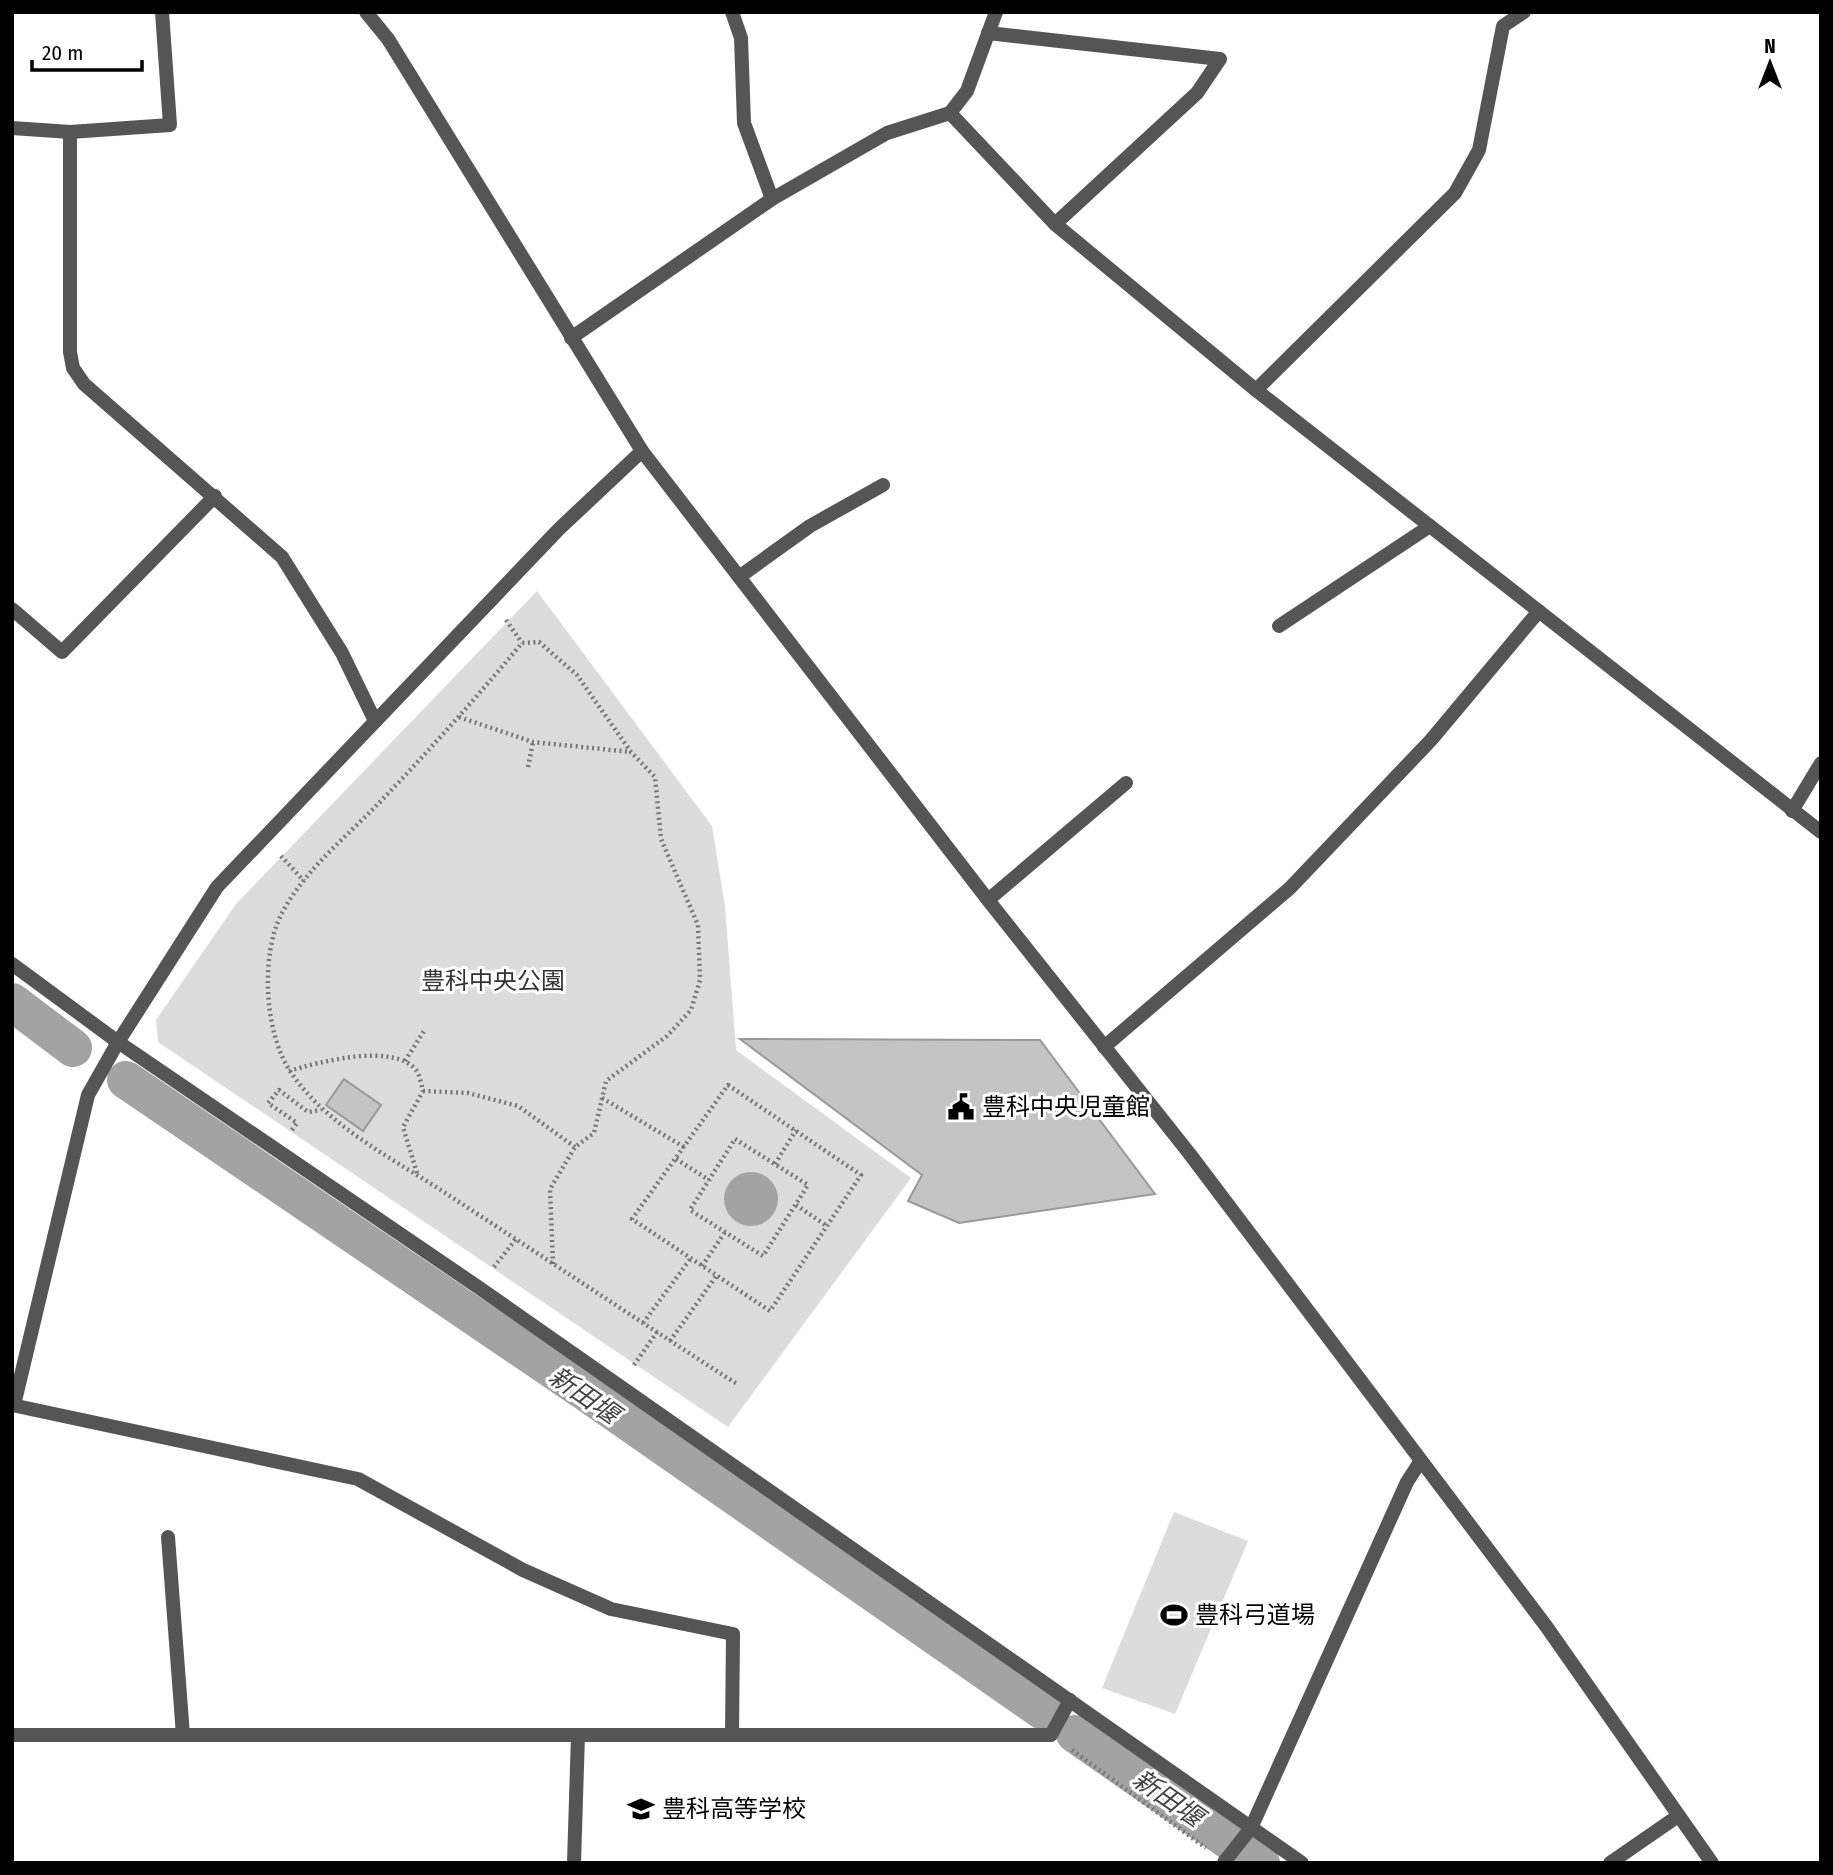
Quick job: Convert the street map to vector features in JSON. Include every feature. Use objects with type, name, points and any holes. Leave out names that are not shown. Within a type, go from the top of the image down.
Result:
[{"type":"street","points":[[12,128],[70,132],[170,125],[162,12]]},
{"type":"street","points":[[366,12],[388,38],[642,451],[988,900],[1189,1153],[1546,1626],[1712,1863]]},
{"type":"street","points":[[732,12],[741,38],[744,124],[772,199]]},
{"type":"street","points":[[571,338],[772,199],[887,133],[950,113],[967,92],[996,12]]},
{"type":"street","points":[[1256,390],[1455,193],[1479,150],[1503,26],[1524,12]]},
{"type":"street","points":[[988,33],[1220,60],[1197,93],[1055,224]]},
{"type":"street","points":[[950,113],[1055,224],[1256,390],[1821,832]]},
{"type":"street","points":[[70,132],[70,352],[73,368],[84,384],[282,557],[342,653],[375,721]]},
{"type":"street","points":[[642,451],[559,529],[217,887],[118,1042],[88,1095],[13,1405],[358,1479],[523,1570],[611,1609],[733,1634],[732,1735]]},
{"type":"street","points":[[739,577],[810,526],[883,485]]},
{"type":"street","points":[[12,609],[62,652],[215,496]]},
{"type":"street","points":[[1279,626],[1430,526]]},
{"type":"street","points":[[1104,1046],[1290,888],[1431,740],[1539,611]]},
{"type":"street","points":[[1792,811],[1821,763]]},
{"type":"street","points":[[988,900],[1126,783]]},
{"type":"street","points":[[12,964],[118,1042],[478,1287],[1070,1700],[1246,1834],[1302,1863]]},
{"type":"street","points":[[1226,1859],[1246,1834],[1407,1482],[1420,1462]]},
{"type":"street","points":[[169,1537],[183,1735]]},
{"type":"street","points":[[12,1735],[1051,1735],[1070,1700]]},
{"type":"street","points":[[574,1863],[578,1735]]},
{"type":"street","points":[[1610,1863],[1678,1816]]},
{"type":"path","points":[[553,1264],[550,1189],[575,1147],[594,1133],[606,1081],[667,1036],[691,1010],[700,980],[698,925],[661,839],[655,777],[631,752],[578,676],[539,642],[522,643],[459,717],[304,881],[281,914],[267,961],[271,1022],[289,1071],[321,1110],[553,1264],[737,1384]]},
{"type":"path","points":[[459,717],[533,742],[631,752]]},
{"type":"path","points":[[528,767],[533,742]]},
{"type":"path","points":[[265,837],[304,881]]},
{"type":"path","points":[[405,1061],[425,1031]]},
{"type":"path","points":[[289,1071],[327,1059],[363,1056],[405,1061],[418,1072],[422,1091],[402,1126],[417,1174]]},
{"type":"path","points":[[728,1085],[861,1175],[770,1311],[632,1219],[684,1147],[728,1085]]},
{"type":"path","points":[[277,1150],[297,1123],[268,1103],[279,1090],[308,1112],[321,1110]]},
{"type":"path","points":[[422,1091],[468,1093],[518,1106],[575,1147]]},
{"type":"path","points":[[602,1098],[684,1147]]},
{"type":"path","points":[[775,1164],[796,1130]]},
{"type":"path","points":[[735,1139],[808,1185],[763,1256],[690,1210],[709,1180],[735,1139]]},
{"type":"path","points":[[676,1158],[709,1180]]},
{"type":"path","points":[[796,1205],[827,1226]]},
{"type":"path","points":[[702,1266],[725,1232]]},
{"type":"path","points":[[478,1287],[516,1239]]},
{"type":"path","points":[[643,1323],[691,1258]]},
{"type":"path","points":[[670,1341],[717,1275]]},
{"type":"path","points":[[619,1386],[657,1332]]},
{"type":"path","points":[[1051,1735],[1226,1859]]},
{"type":"green space","name":"豊科中央公園","points":[[537,591],[712,826],[725,906],[736,1050],[911,1178],[728,1427],[158,1042],[156,1020],[236,904]]},
{"type":"green space","name":"豊科弓道場","points":[[1174,1512],[1248,1541],[1175,1714],[1102,1688]]},
{"type":"shaded area","points":[[751,1172],[770,1180],[778,1199],[770,1218],[751,1226],[732,1218],[724,1199],[732,1180]]},
{"type":"building","name":"豊科中央児童館","points":[[740,1039],[1040,1040],[1155,1194],[959,1223],[908,1201],[922,1175]]},
{"type":"building","points":[[344,1079],[381,1105],[363,1131],[326,1105]]},
{"type":"waterway","name":"新田堰","points":[[12,1002],[73,1048]]},
{"type":"waterway","name":"新田堰","points":[[126,1080],[590,1395],[1043,1711]]},
{"type":"waterway","name":"新田堰","points":[[1075,1734],[1261,1863]]},
{"type":"place","name":"豊科中央児童館","points":[[961,1107]]},
{"type":"place","name":"豊科弓道場","points":[[1174,1615]]},
{"type":"place","name":"豊科高等学校","points":[[641,1809]]}]
